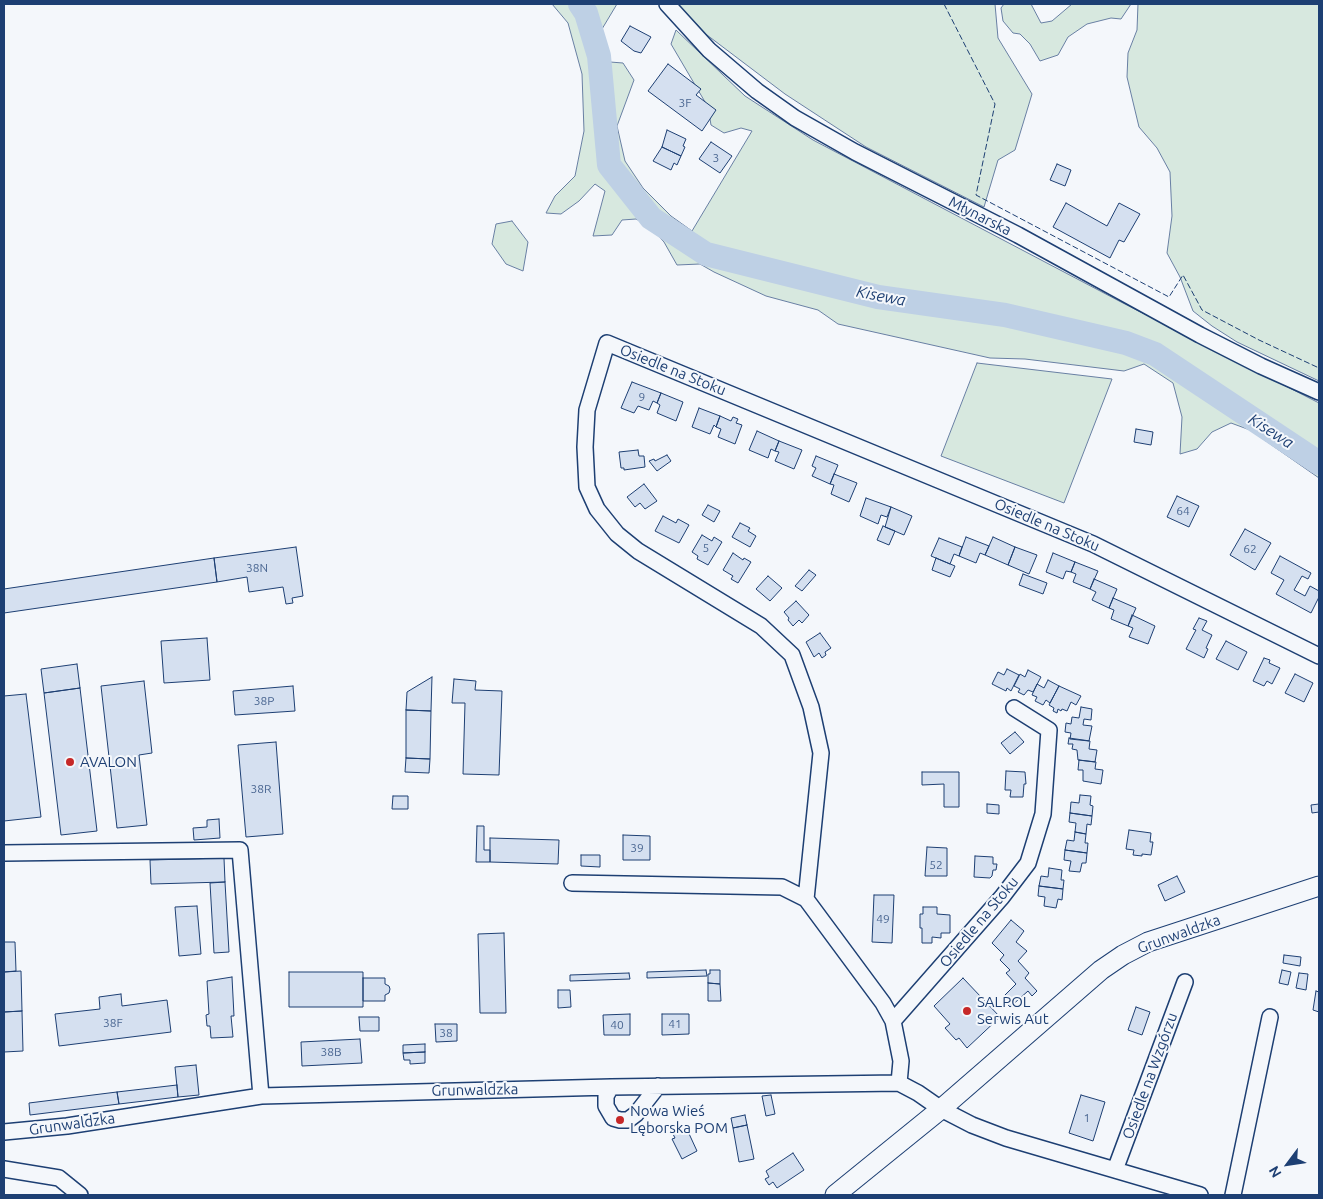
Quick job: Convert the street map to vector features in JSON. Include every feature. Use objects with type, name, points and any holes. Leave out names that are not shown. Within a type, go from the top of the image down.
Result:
[{"type":"main road","name":"Grunwaldzka","points":[[835,1195],[941,1109],[1101,970],[1123,955],[1148,942],[1319,886]]},
{"type":"street","name":"Młynarska","points":[[667,4],[709,50],[756,91],[795,118],[855,152],[1018,236],[1200,335],[1261,366],[1319,392]]},
{"type":"street","name":"Osiedle na Stoku","points":[[806,899],[821,753],[811,707],[792,655],[761,626],[638,551],[617,534],[597,509],[587,487],[585,447],[587,410],[607,343],[1093,544],[1319,656]]},
{"type":"street","name":"Osiedle na Stoku","points":[[893,1021],[1002,897],[1028,863],[1043,814],[1049,730],[1014,708]]},
{"type":"street","points":[[4,853],[240,850],[261,1096]]},
{"type":"street","points":[[572,883],[782,887],[806,899],[883,1003],[893,1021],[901,1062],[899,1083]]},
{"type":"street","name":"Osiedle na Wzgórzu","points":[[1116,1170],[1184,982]]},
{"type":"street","points":[[1233,1195],[1270,1017]]},
{"type":"street","name":"Grunwaldzka","points":[[4,1132],[67,1126],[261,1096],[611,1087],[899,1083],[941,1109]]},
{"type":"street","points":[[611,1087],[606,1096],[606,1106],[613,1118],[628,1120],[636,1114],[658,1086]]},
{"type":"street","points":[[941,1109],[972,1125],[1006,1138],[1200,1195]]},
{"type":"street","points":[[4,1169],[59,1178],[80,1195]]},
{"type":"shaded area","points":[[552,4],[617,4],[602,29],[610,62],[623,63],[634,80],[617,126],[625,161],[643,188],[671,216],[692,231],[752,131],[741,128],[724,133],[711,125],[708,107],[671,44],[676,30],[745,96],[813,140],[1121,302],[1319,403],[1319,478],[1250,430],[1231,423],[1212,432],[1197,449],[1180,454],[1182,417],[1173,383],[1144,364],[1124,371],[1025,359],[990,358],[838,324],[818,310],[766,296],[700,264],[677,265],[664,242],[650,226],[636,219],[622,220],[612,235],[593,236],[605,191],[595,184],[579,201],[561,214],[546,213],[555,196],[575,176],[584,131],[582,74],[568,23]]},
{"type":"shaded area","points":[[677,4],[995,4],[998,38],[1032,94],[1015,150],[998,160],[984,207],[866,147],[785,94],[707,35]]},
{"type":"shaded area","points":[[1004,4],[1031,4],[1041,23],[1052,21],[1072,4],[1131,4],[1121,19],[1111,18],[1087,24],[1068,37],[1058,55],[1040,61],[1030,44],[1020,34],[1013,33],[1003,21],[1001,8]]},
{"type":"shaded area","points":[[1138,4],[1319,4],[1319,381],[1237,342],[1193,311],[1180,277],[1167,253],[1172,216],[1170,172],[1157,148],[1139,127],[1127,77],[1128,53],[1137,30]]},
{"type":"shaded area","points":[[512,221],[528,242],[523,271],[506,264],[492,244],[496,224]]},
{"type":"shaded area","points":[[977,363],[1112,379],[1064,503],[941,456]]},
{"type":"building","points":[[630,26],[651,37],[641,53],[634,51],[621,41]]},
{"type":"building","points":[[668,64],[701,89],[696,95],[716,110],[702,131],[648,91]]},
{"type":"building","points":[[667,130],[686,139],[681,156],[662,147]]},
{"type":"building","points":[[711,142],[732,156],[720,173],[699,159]]},
{"type":"building","points":[[662,147],[681,156],[677,165],[674,163],[671,170],[653,161]]},
{"type":"building","points":[[1057,164],[1071,170],[1065,186],[1050,180]]},
{"type":"building","points":[[1066,203],[1107,226],[1119,203],[1140,214],[1124,242],[1119,240],[1110,258],[1053,227]]},
{"type":"building","points":[[632,382],[661,393],[657,403],[653,401],[649,410],[638,406],[634,413],[621,408]]},
{"type":"building","points":[[661,393],[683,402],[676,421],[657,413],[660,405],[657,403]]},
{"type":"building","points":[[699,408],[720,416],[716,427],[714,425],[710,434],[692,427]]},
{"type":"building","points":[[720,416],[731,421],[733,417],[738,419],[736,423],[742,425],[735,444],[718,437],[721,429],[716,427]]},
{"type":"building","points":[[1136,429],[1153,432],[1151,445],[1134,442]]},
{"type":"building","points":[[757,431],[779,441],[775,451],[771,449],[768,458],[749,450]]},
{"type":"building","points":[[779,441],[802,450],[794,469],[775,461],[779,452],[775,451]]},
{"type":"building","points":[[638,450],[639,456],[644,456],[645,467],[624,470],[624,468],[621,468],[619,452]]},
{"type":"building","points":[[667,455],[671,461],[657,471],[649,461],[654,459],[655,461]]},
{"type":"building","points":[[816,456],[838,465],[830,484],[812,476],[816,468],[812,466]]},
{"type":"building","points":[[834,474],[857,483],[849,502],[831,494],[834,485],[830,484]]},
{"type":"building","points":[[644,484],[657,501],[645,509],[640,503],[635,507],[627,497]]},
{"type":"building","points":[[1177,496],[1199,506],[1189,527],[1167,517]]},
{"type":"building","points":[[866,498],[891,507],[887,517],[881,515],[878,524],[860,516]]},
{"type":"building","points":[[708,505],[720,511],[714,522],[702,515]]},
{"type":"building","points":[[891,507],[912,516],[904,535],[885,527]]},
{"type":"building","points":[[663,516],[676,523],[678,519],[689,525],[679,543],[655,531]]},
{"type":"building","points":[[740,523],[750,528],[748,531],[756,536],[750,547],[732,537]]},
{"type":"building","points":[[883,526],[895,531],[889,545],[877,540]]},
{"type":"building","points":[[1245,529],[1271,543],[1255,570],[1230,555]]},
{"type":"building","points":[[702,535],[712,541],[714,537],[722,542],[708,565],[697,559],[698,556],[692,552]]},
{"type":"building","points":[[966,537],[989,546],[985,555],[980,553],[976,563],[959,556]]},
{"type":"building","points":[[993,537],[1015,547],[1008,565],[985,555]]},
{"type":"building","points":[[939,538],[962,547],[959,556],[954,554],[950,564],[931,556]]},
{"type":"building","points":[[296,547],[303,596],[292,598],[293,603],[286,604],[283,587],[249,592],[247,577],[217,582],[214,558]]},
{"type":"building","points":[[1015,547],[1037,555],[1029,574],[1008,565]]},
{"type":"building","points":[[733,553],[743,560],[744,558],[751,562],[738,583],[731,579],[733,576],[723,570]]},
{"type":"building","points":[[1053,553],[1075,562],[1071,572],[1066,571],[1063,579],[1046,572]]},
{"type":"building","points":[[1280,556],[1311,573],[1308,579],[1302,576],[1294,590],[1305,596],[1310,586],[1319,591],[1319,597],[1311,613],[1276,594],[1284,580],[1271,573]]},
{"type":"building","points":[[214,558],[217,582],[4,613],[4,589]]},
{"type":"building","points":[[936,558],[955,566],[950,577],[932,570]]},
{"type":"building","points":[[1075,562],[1098,571],[1090,589],[1073,582],[1076,574],[1071,572]]},
{"type":"building","points":[[809,570],[816,575],[802,591],[795,586]]},
{"type":"building","points":[[1023,574],[1047,583],[1043,594],[1019,585]]},
{"type":"building","points":[[768,576],[782,588],[770,601],[756,589]]},
{"type":"building","points":[[1094,579],[1117,589],[1109,608],[1092,600],[1096,592],[1090,589]]},
{"type":"building","points":[[1113,598],[1136,608],[1128,626],[1111,619],[1114,610],[1109,608]]},
{"type":"building","points":[[796,601],[809,615],[802,623],[799,620],[793,626],[784,612]]},
{"type":"building","points":[[1132,615],[1155,626],[1148,644],[1129,637],[1133,628],[1128,626]]},
{"type":"building","points":[[1199,618],[1207,621],[1202,630],[1212,635],[1204,658],[1186,649],[1196,630],[1193,629]]},
{"type":"building","points":[[820,633],[831,648],[825,652],[826,655],[822,658],[819,653],[814,657],[806,642]]},
{"type":"building","points":[[207,638],[210,680],[164,683],[161,641]]},
{"type":"building","points":[[1226,641],[1247,652],[1238,670],[1216,659]]},
{"type":"building","points":[[1264,658],[1270,660],[1269,663],[1280,668],[1272,684],[1267,681],[1264,686],[1253,681]]},
{"type":"building","points":[[77,664],[80,688],[44,693],[41,669]]},
{"type":"building","points":[[1007,669],[1019,675],[1011,691],[1007,688],[1006,691],[992,684],[998,672],[1004,675]]},
{"type":"building","points":[[1028,670],[1041,677],[1033,692],[1028,690],[1024,695],[1018,692],[1020,689],[1014,686],[1020,674],[1025,677]]},
{"type":"building","points":[[1295,674],[1313,683],[1304,702],[1285,693]]},
{"type":"building","points":[[432,677],[431,711],[406,710],[407,692]]},
{"type":"building","points":[[454,679],[476,681],[475,690],[502,691],[499,775],[463,774],[465,703],[452,703]]},
{"type":"building","points":[[1048,680],[1059,686],[1050,703],[1046,700],[1043,705],[1035,701],[1037,697],[1032,695],[1037,684],[1044,688]]},
{"type":"building","points":[[144,681],[152,753],[139,755],[147,825],[117,828],[101,686]]},
{"type":"building","points":[[293,686],[295,711],[235,715],[233,691]]},
{"type":"building","points":[[1059,686],[1081,696],[1076,705],[1071,702],[1067,711],[1058,709],[1057,713],[1049,705]]},
{"type":"building","name":"AVALON","points":[[80,688],[97,831],[61,835],[44,693]]},
{"type":"building","points":[[26,694],[41,817],[4,821],[4,696]]},
{"type":"building","points":[[1081,707],[1092,709],[1091,720],[1084,719],[1083,725],[1092,726],[1089,741],[1070,739],[1071,733],[1065,732],[1066,723],[1071,724],[1072,717],[1079,718]]},
{"type":"building","points":[[406,710],[431,711],[430,759],[406,758]]},
{"type":"building","points":[[1015,732],[1024,742],[1010,754],[1001,743]]},
{"type":"building","points":[[1069,738],[1090,741],[1089,749],[1097,750],[1095,762],[1078,760],[1077,750],[1072,749],[1073,744],[1068,744]]},
{"type":"building","points":[[276,742],[283,834],[246,837],[238,745]]},
{"type":"building","points":[[406,758],[430,759],[429,773],[405,772]]},
{"type":"building","points":[[1079,760],[1096,762],[1095,769],[1103,770],[1101,784],[1083,781],[1083,770],[1078,770]]},
{"type":"building","points":[[1006,771],[1025,772],[1026,784],[1024,784],[1023,797],[1010,797],[1011,790],[1005,790]]},
{"type":"building","points":[[922,772],[959,772],[959,807],[944,807],[944,784],[922,785]]},
{"type":"building","points":[[1080,795],[1091,796],[1092,816],[1070,813],[1071,802],[1079,803]]},
{"type":"building","points":[[393,796],[408,796],[408,809],[392,809]]},
{"type":"building","points":[[987,804],[999,805],[999,814],[987,813]]},
{"type":"building","points":[[1319,804],[1319,812],[1312,813],[1311,805]]},
{"type":"building","points":[[1070,813],[1092,816],[1091,825],[1087,824],[1086,834],[1075,832],[1076,823],[1069,822]]},
{"type":"building","points":[[219,819],[220,838],[194,840],[193,828],[207,827],[207,820]]},
{"type":"building","points":[[477,826],[484,826],[484,850],[490,850],[490,862],[476,862]]},
{"type":"building","points":[[1129,830],[1151,833],[1150,842],[1153,842],[1151,855],[1133,855],[1134,850],[1126,849]]},
{"type":"building","points":[[1075,832],[1086,834],[1085,843],[1088,843],[1087,853],[1065,850],[1067,840],[1074,841]]},
{"type":"building","points":[[623,835],[650,836],[650,860],[623,860]]},
{"type":"building","points":[[490,838],[559,840],[558,864],[490,862]]},
{"type":"building","points":[[927,847],[947,848],[947,876],[925,876]]},
{"type":"building","points":[[1065,850],[1087,853],[1086,863],[1082,863],[1080,872],[1069,871],[1071,861],[1064,860]]},
{"type":"building","points":[[581,855],[600,855],[600,867],[581,866]]},
{"type":"building","points":[[975,856],[993,857],[993,864],[997,864],[996,870],[993,870],[990,878],[974,877]]},
{"type":"building","points":[[224,858],[225,882],[151,884],[150,860]]},
{"type":"building","points":[[1049,868],[1062,870],[1061,880],[1064,880],[1063,889],[1039,886],[1041,876],[1048,877]]},
{"type":"building","points":[[1177,876],[1185,892],[1165,901],[1158,885]]},
{"type":"building","points":[[225,882],[229,952],[214,953],[210,883]]},
{"type":"building","points":[[1039,886],[1063,889],[1062,900],[1058,899],[1056,908],[1044,906],[1045,897],[1038,896]]},
{"type":"building","points":[[874,895],[894,895],[892,943],[872,942]]},
{"type":"building","points":[[197,906],[201,954],[179,956],[175,907]]},
{"type":"building","points":[[923,907],[937,907],[937,914],[950,915],[950,933],[941,933],[941,938],[932,937],[932,943],[922,943],[920,914],[923,914]]},
{"type":"building","points":[[1011,920],[1024,931],[1016,942],[1027,951],[1018,961],[1029,973],[1025,978],[1037,991],[1032,996],[1028,991],[1010,1007],[1002,998],[1016,984],[1006,973],[1010,970],[1000,960],[1004,955],[992,943]]},
{"type":"building","points":[[504,933],[506,1013],[480,1013],[478,934]]},
{"type":"building","points":[[4,942],[15,942],[16,971],[4,972]]},
{"type":"building","points":[[1284,955],[1301,957],[1300,966],[1283,963]]},
{"type":"building","points":[[706,970],[707,976],[647,978],[647,972]]},
{"type":"building","points":[[710,970],[720,970],[720,984],[708,983]]},
{"type":"building","points":[[1282,970],[1291,972],[1288,985],[1279,983]]},
{"type":"building","points":[[21,971],[22,1011],[4,1012],[4,972]]},
{"type":"building","points":[[289,972],[363,972],[363,1007],[289,1007]]},
{"type":"building","points":[[629,973],[630,979],[570,981],[570,975]]},
{"type":"building","points":[[1299,973],[1308,974],[1306,990],[1296,988]]},
{"type":"building","points":[[232,977],[234,1016],[231,1016],[233,1037],[211,1038],[210,1026],[207,1026],[206,1015],[209,1014],[207,981]]},
{"type":"building","points":[[363,978],[385,978],[385,984],[390,989],[389,993],[385,995],[385,1001],[363,1001]]},
{"type":"building","name":"SALPOL Serwis Aut","points":[[963,978],[1000,1017],[967,1048],[959,1038],[956,1040],[945,1028],[950,1024],[934,1006]]},
{"type":"building","points":[[708,983],[720,984],[721,1001],[708,1001]]},
{"type":"building","points":[[558,990],[570,990],[571,1007],[558,1008]]},
{"type":"building","points":[[1316,991],[1319,992],[1319,1012],[1313,1010]]},
{"type":"building","points":[[121,994],[122,1006],[167,1000],[171,1032],[59,1046],[55,1014],[100,1009],[99,997]]},
{"type":"building","points":[[1136,1007],[1150,1012],[1142,1035],[1128,1030]]},
{"type":"building","points":[[22,1011],[23,1051],[4,1052],[4,1012]]},
{"type":"building","points":[[630,1014],[630,1035],[604,1035],[603,1015]]},
{"type":"building","points":[[662,1014],[689,1014],[689,1034],[662,1035]]},
{"type":"building","points":[[359,1017],[379,1017],[379,1031],[360,1031]]},
{"type":"building","points":[[435,1024],[457,1024],[457,1041],[436,1042]]},
{"type":"building","points":[[360,1039],[362,1063],[302,1066],[301,1042]]},
{"type":"building","points":[[425,1044],[425,1052],[403,1053],[403,1045]]},
{"type":"building","points":[[425,1052],[425,1063],[410,1064],[410,1060],[404,1060],[403,1053]]},
{"type":"building","points":[[196,1065],[199,1095],[178,1097],[175,1067]]},
{"type":"building","points":[[177,1085],[178,1097],[119,1104],[117,1092]]},
{"type":"building","points":[[117,1092],[119,1104],[30,1115],[29,1103]]},
{"type":"building","points":[[771,1095],[775,1114],[766,1116],[762,1096]]},
{"type":"building","points":[[1081,1095],[1105,1102],[1093,1141],[1069,1133]]},
{"type":"building","points":[[745,1115],[747,1125],[733,1128],[731,1118]]},
{"type":"building","points":[[685,1125],[697,1151],[682,1159],[672,1139],[675,1138],[672,1132]]},
{"type":"building","points":[[747,1125],[754,1159],[739,1162],[733,1128]]},
{"type":"building","points":[[793,1153],[804,1170],[777,1188],[773,1182],[769,1185],[765,1179],[769,1177],[766,1171]]},
{"type":"waterway","name":"Kisewa","points":[[580,4],[586,13],[599,56],[609,165],[651,218],[706,254],[878,297],[1005,315],[1126,343],[1155,354],[1319,463]]},
{"type":"fence","points":[[944,4],[995,104],[976,195],[1169,297],[1183,275],[1202,310],[1259,340],[1319,368]]},
{"type":"place","name":"AVALON","points":[[70,762]]},
{"type":"place","name":"SALPOL Serwis Aut","points":[[967,1011]]},
{"type":"place","name":"Nowa Wieś Lęborska POM","points":[[620,1120]]}]
